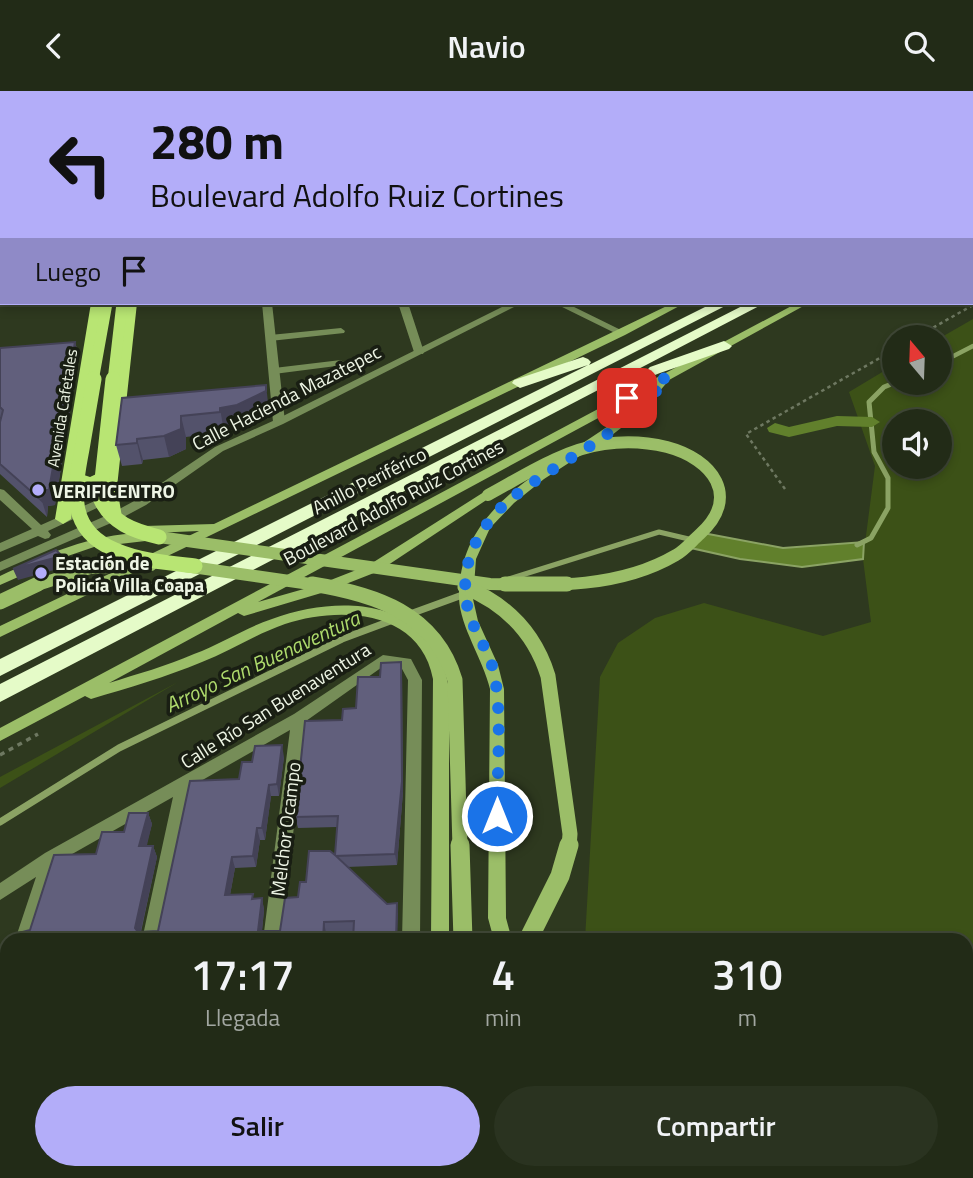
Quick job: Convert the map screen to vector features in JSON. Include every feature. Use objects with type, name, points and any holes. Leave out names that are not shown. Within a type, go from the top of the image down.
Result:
[{"type":"highway","name":"Anillo Periférico","points":[[0,668],[720,305]]},
{"type":"highway","name":"Anillo Periférico","points":[[0,694],[754,305]]},
{"type":"highway","points":[[520,383],[652,339]]},
{"type":"highway","points":[[542,414],[608,391],[678,360],[724,346]]},
{"type":"main road","name":"Avenida Cafetales","points":[[63,519],[97,305]]},
{"type":"main road","points":[[107,305],[75,487],[76,509],[84,526],[100,544],[122,554],[344,589],[369,596],[394,606],[414,619],[441,645],[455,680],[464,933]]},
{"type":"main road","points":[[122,305],[100,498],[103,507],[114,520],[133,530],[159,537],[437,578],[477,584],[525,587],[615,578],[653,566],[685,549],[709,527],[722,502],[716,480],[696,460],[669,448],[623,441],[599,443],[570,451],[488,495],[374,568],[323,588],[219,618]]},
{"type":"main road","points":[[131,305],[111,473],[110,499],[114,517],[140,530],[220,526]]},
{"type":"main road","points":[[0,632],[520,383],[676,305]]},
{"type":"main road","name":"Boulevard Adolfo Ruiz Cortines","points":[[0,735],[800,305]]},
{"type":"main road","points":[[501,933],[498,918],[497,689],[491,662],[469,613],[465,581],[468,559],[484,526],[520,491],[628,420],[650,399],[667,377]]},
{"type":"main road","points":[[69,473],[82,481],[104,478],[111,473]]},
{"type":"main road","points":[[0,581],[64,551],[89,544],[116,537],[159,537]]},
{"type":"main road","points":[[0,602],[51,577],[77,569],[113,564],[195,566]]},
{"type":"main road","points":[[437,578],[470,589],[507,612],[530,639],[546,664],[570,834],[569,852],[558,888],[532,933]]},
{"type":"main road","points":[[57,705],[195,660],[276,622],[324,611],[363,611],[380,614],[402,624],[418,635],[436,662],[442,689],[440,933]]},
{"type":"street","points":[[267,305],[279,422]]},
{"type":"street","points":[[404,305],[419,352]]},
{"type":"street","name":"Calle Hacienda Mazatepec","points":[[0,567],[114,517],[142,502],[219,449],[279,422],[513,305]]},
{"type":"street","points":[[563,305],[622,333]]},
{"type":"street","points":[[0,493],[54,543]]},
{"type":"street","points":[[2,545],[110,499]]},
{"type":"street","points":[[63,519],[86,521],[114,517]]},
{"type":"street","points":[[2,545],[20,558]]},
{"type":"street","name":"Calle Río San Buenaventura","points":[[0,893],[51,858],[299,718],[383,660],[406,663],[415,680],[411,933]]},
{"type":"street","name":"Melchor Ocampo","points":[[273,933],[299,718]]},
{"type":"street","points":[[152,933],[184,785]]},
{"type":"street","points":[[26,933],[51,858]]},
{"type":"lane","points":[[270,338],[341,331]]},
{"type":"lane","points":[[274,371],[341,363]]},
{"type":"path","points":[[938,325],[973,305]]},
{"type":"path","points":[[785,489],[746,434],[882,357]]},
{"type":"shaded area","points":[[973,319],[973,933],[585,933],[600,677],[618,643],[655,618],[704,603],[823,636],[871,622],[863,559],[875,466],[849,392],[882,372],[882,395],[952,395],[952,331]]},
{"type":"shaded area","points":[[703,533],[783,548],[864,542],[863,559],[802,567],[740,559],[691,548]]},
{"type":"shaded area","points":[[178,682],[0,788],[0,777]]},
{"type":"building","points":[[75,342],[49,490],[43,490],[42,501],[0,464],[0,422],[3,410],[0,407],[0,348]]},
{"type":"building","points":[[266,385],[266,391],[237,405],[220,408],[220,412],[181,416],[181,429],[164,436],[116,445],[122,398]]},
{"type":"building","points":[[56,550],[62,556],[13,569]]},
{"type":"building","points":[[401,662],[402,781],[395,854],[336,856],[387,904],[397,903],[396,933],[353,933],[354,921],[324,922],[323,933],[22,933],[30,930],[54,855],[96,854],[102,832],[124,832],[129,813],[148,813],[139,846],[153,846],[135,928],[138,932],[158,931],[190,781],[239,779],[242,762],[252,762],[255,746],[282,745],[277,784],[269,785],[262,828],[257,828],[253,856],[232,857],[225,895],[253,894],[252,899],[262,898],[258,931],[280,931],[285,898],[298,897],[300,882],[306,882],[309,851],[330,851],[335,855],[338,816],[295,817],[305,721],[342,720],[343,709],[356,708],[358,677],[380,677],[381,663]]},
{"type":"waterway","name":"Arroyo San Buenaventura","points":[[952,357],[973,346]]},
{"type":"waterway","name":"Arroyo San Buenaventura","points":[[857,545],[871,538],[888,508],[888,478],[874,452],[869,402],[882,389]]},
{"type":"waterway","points":[[775,428],[789,432],[837,421],[872,422]]},
{"type":"waterway","name":"Arroyo San Buenaventura","points":[[509,579],[659,532],[693,540]]},
{"type":"waterway","name":"Arroyo San Buenaventura","points":[[410,614],[465,594]]},
{"type":"waterway","name":"Arroyo San Buenaventura","points":[[0,822],[119,748],[342,639],[393,620]]},
{"type":"place","name":"VERIFICENTRO","points":[[38,490]]},
{"type":"place","name":"Estación de Policía Villa Coapa","points":[[41,573]]},
{"type":"route","points":[[497,816],[497,689],[491,662],[473,625],[466,602],[468,559],[477,537],[498,510],[520,491],[628,420],[650,399],[667,377],[627,398]]}]
